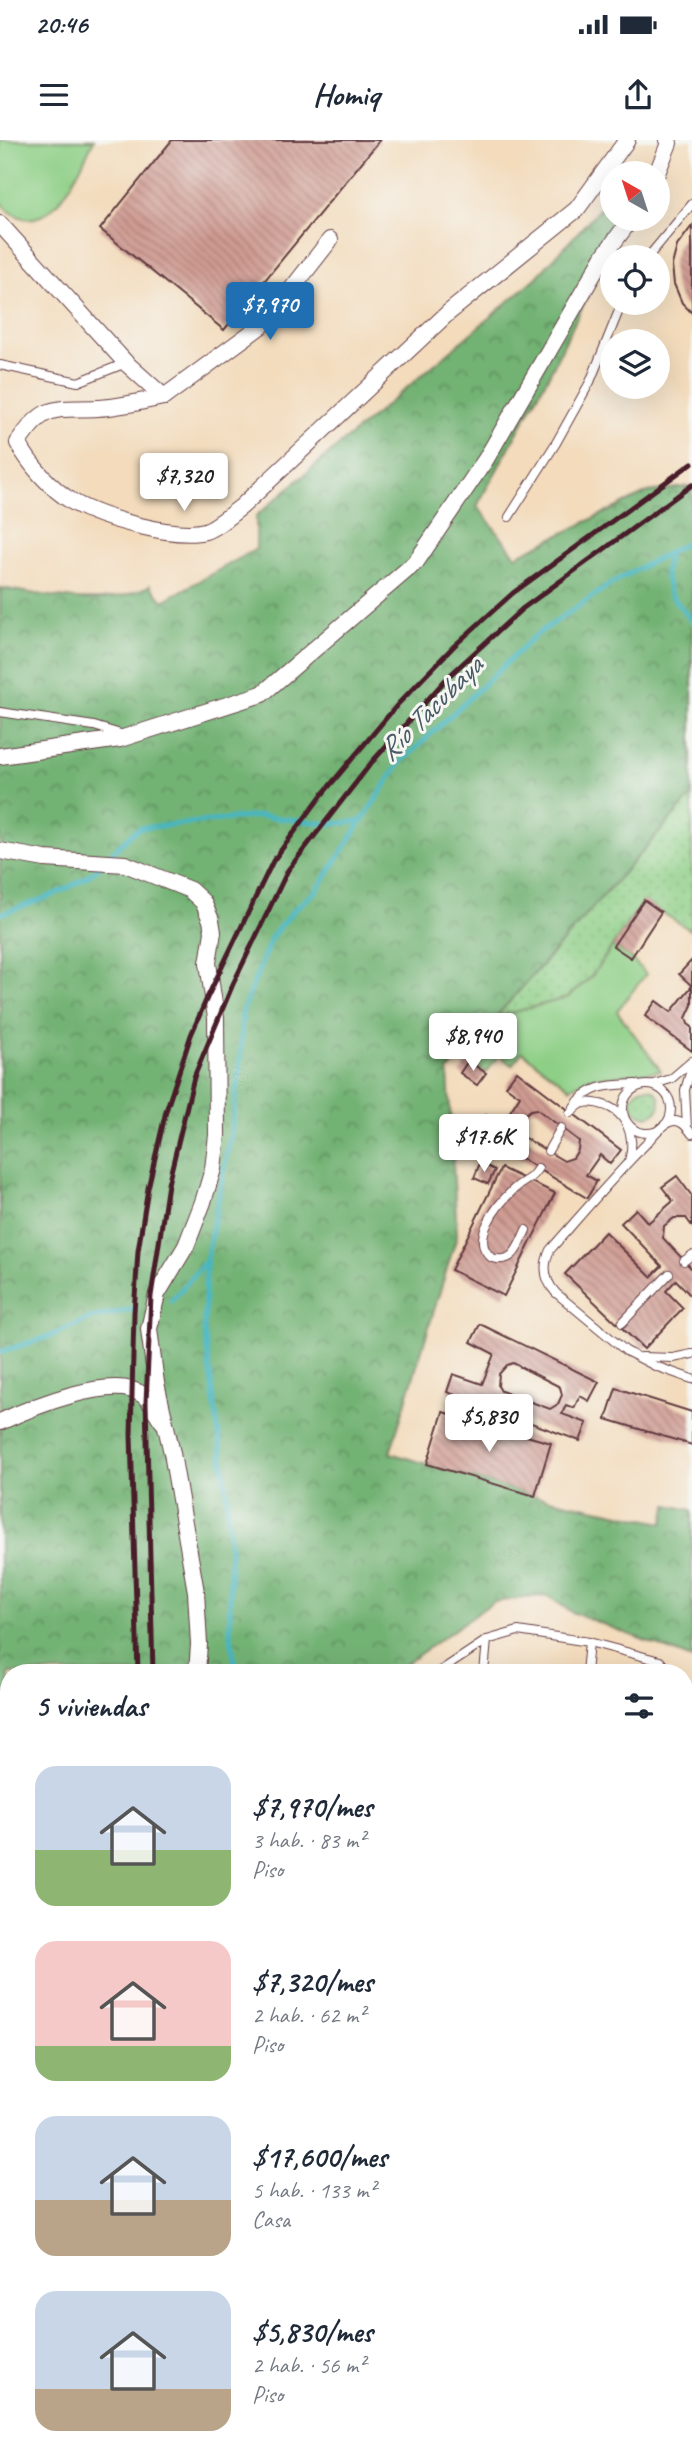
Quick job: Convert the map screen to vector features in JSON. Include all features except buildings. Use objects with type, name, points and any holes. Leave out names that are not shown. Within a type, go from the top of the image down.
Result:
[{"type":"street","points":[[330,240],[266,322],[164,397],[100,408],[57,408],[31,423],[18,443],[30,465],[73,502],[153,531],[205,531],[241,507],[448,313],[577,209],[627,140]]},
{"type":"street","points":[[661,161],[668,141]]},
{"type":"street","points":[[0,224],[126,363],[164,397]]},
{"type":"street","points":[[0,756],[128,736],[262,694],[416,562],[486,459],[605,254],[622,231]]},
{"type":"street","points":[[0,850],[45,859],[125,864],[190,890],[208,909],[213,932],[208,962],[216,1018],[217,1135],[213,1169],[186,1246],[162,1284],[150,1317],[150,1341],[196,1592],[198,1664]]},
{"type":"street","points":[[0,1422],[73,1394],[123,1388],[143,1395],[166,1426]]},
{"type":"lane","points":[[658,245],[692,204]]},
{"type":"lane","points":[[509,517],[556,443],[590,382],[617,315]]},
{"type":"lane","points":[[0,365],[78,382],[126,363]]},
{"type":"lane","points":[[0,712],[94,726],[128,736]]},
{"type":"lane","points":[[690,1131],[675,1121],[658,1131],[640,1132],[612,1109],[596,1103],[583,1103],[570,1113],[579,1099],[597,1088],[608,1085],[658,1084],[671,1079],[692,1063]]},
{"type":"lane","points":[[690,1131],[685,1115],[685,1090],[692,1063]]},
{"type":"lane","points":[[628,1161],[632,1140],[622,1104],[626,1095],[645,1084],[659,1087],[666,1093],[690,1131]]},
{"type":"lane","points":[[670,1102],[671,1110],[665,1125],[628,1161],[551,1250],[545,1266],[548,1281],[556,1293],[626,1351],[655,1366],[692,1379]]},
{"type":"lane","points":[[548,1151],[561,1128]]},
{"type":"lane","points":[[526,1230],[509,1259],[492,1258],[484,1250],[482,1238],[495,1213],[515,1188],[530,1180],[538,1168]]},
{"type":"lane","points":[[684,1261],[692,1255]]},
{"type":"lane","points":[[622,1322],[670,1274]]},
{"type":"lane","points":[[626,1351],[640,1357],[656,1359],[692,1354]]},
{"type":"lane","points":[[451,1664],[487,1640],[518,1631],[589,1642],[660,1661],[662,1664]]},
{"type":"lane","points":[[485,1664],[487,1640]]},
{"type":"lane","points":[[587,1664],[589,1642]]},
{"type":"green space","points":[[0,140],[94,140],[66,192],[45,214],[33,218],[20,217],[1,203]]},
{"type":"green space","points":[[600,208],[600,231],[619,231],[612,245],[600,245],[600,270],[549,375],[477,506],[516,556],[648,492],[692,486],[692,795],[448,1071],[457,1236],[390,1453],[535,1496],[663,1523],[668,1505],[692,1510],[692,1659],[572,1612],[549,1597],[540,1596],[493,1602],[406,1664],[0,1664],[0,588],[57,597],[96,599],[133,593],[150,585],[163,601],[256,549],[256,516],[536,278]]},
{"type":"green space","points":[[692,795],[692,931],[643,901],[591,977],[567,998],[496,1017]]},
{"type":"green space","points":[[613,946],[631,958],[646,974],[617,1011],[661,1071],[590,1078],[570,1088],[522,1052],[512,1065],[499,1055],[486,1073],[462,1056],[496,1017],[567,998],[591,977]]},
{"type":"green space","points":[[646,1088],[656,1092],[660,1102],[656,1112],[646,1116],[636,1112],[632,1102],[636,1092]]},
{"type":"waterway","points":[[235,1664],[230,1628],[230,1551],[226,1485],[204,1330],[206,1261],[231,1133],[240,1065],[242,1013],[272,936],[296,908],[317,890],[399,764],[536,635],[612,583],[692,540]]},
{"type":"waterway","points":[[668,553],[665,574],[670,594],[692,621]]},
{"type":"waterway","name":"Río Tacubaya","points":[[0,914],[47,897],[80,881],[140,828],[260,816],[330,824],[362,821]]},
{"type":"waterway","points":[[171,1301],[206,1261]]},
{"type":"waterway","points":[[0,1352],[51,1336],[91,1318],[135,1309]]},
{"type":"railway","points":[[138,1664],[131,1435],[138,1251],[148,1188],[166,1111],[191,1035],[207,998],[273,861],[321,796],[398,704],[454,646],[513,593],[692,463]]},
{"type":"railway","points":[[153,1664],[146,1402],[151,1296],[168,1184],[194,1077],[233,984],[288,870],[372,762],[448,677],[522,609],[692,485]]}]
